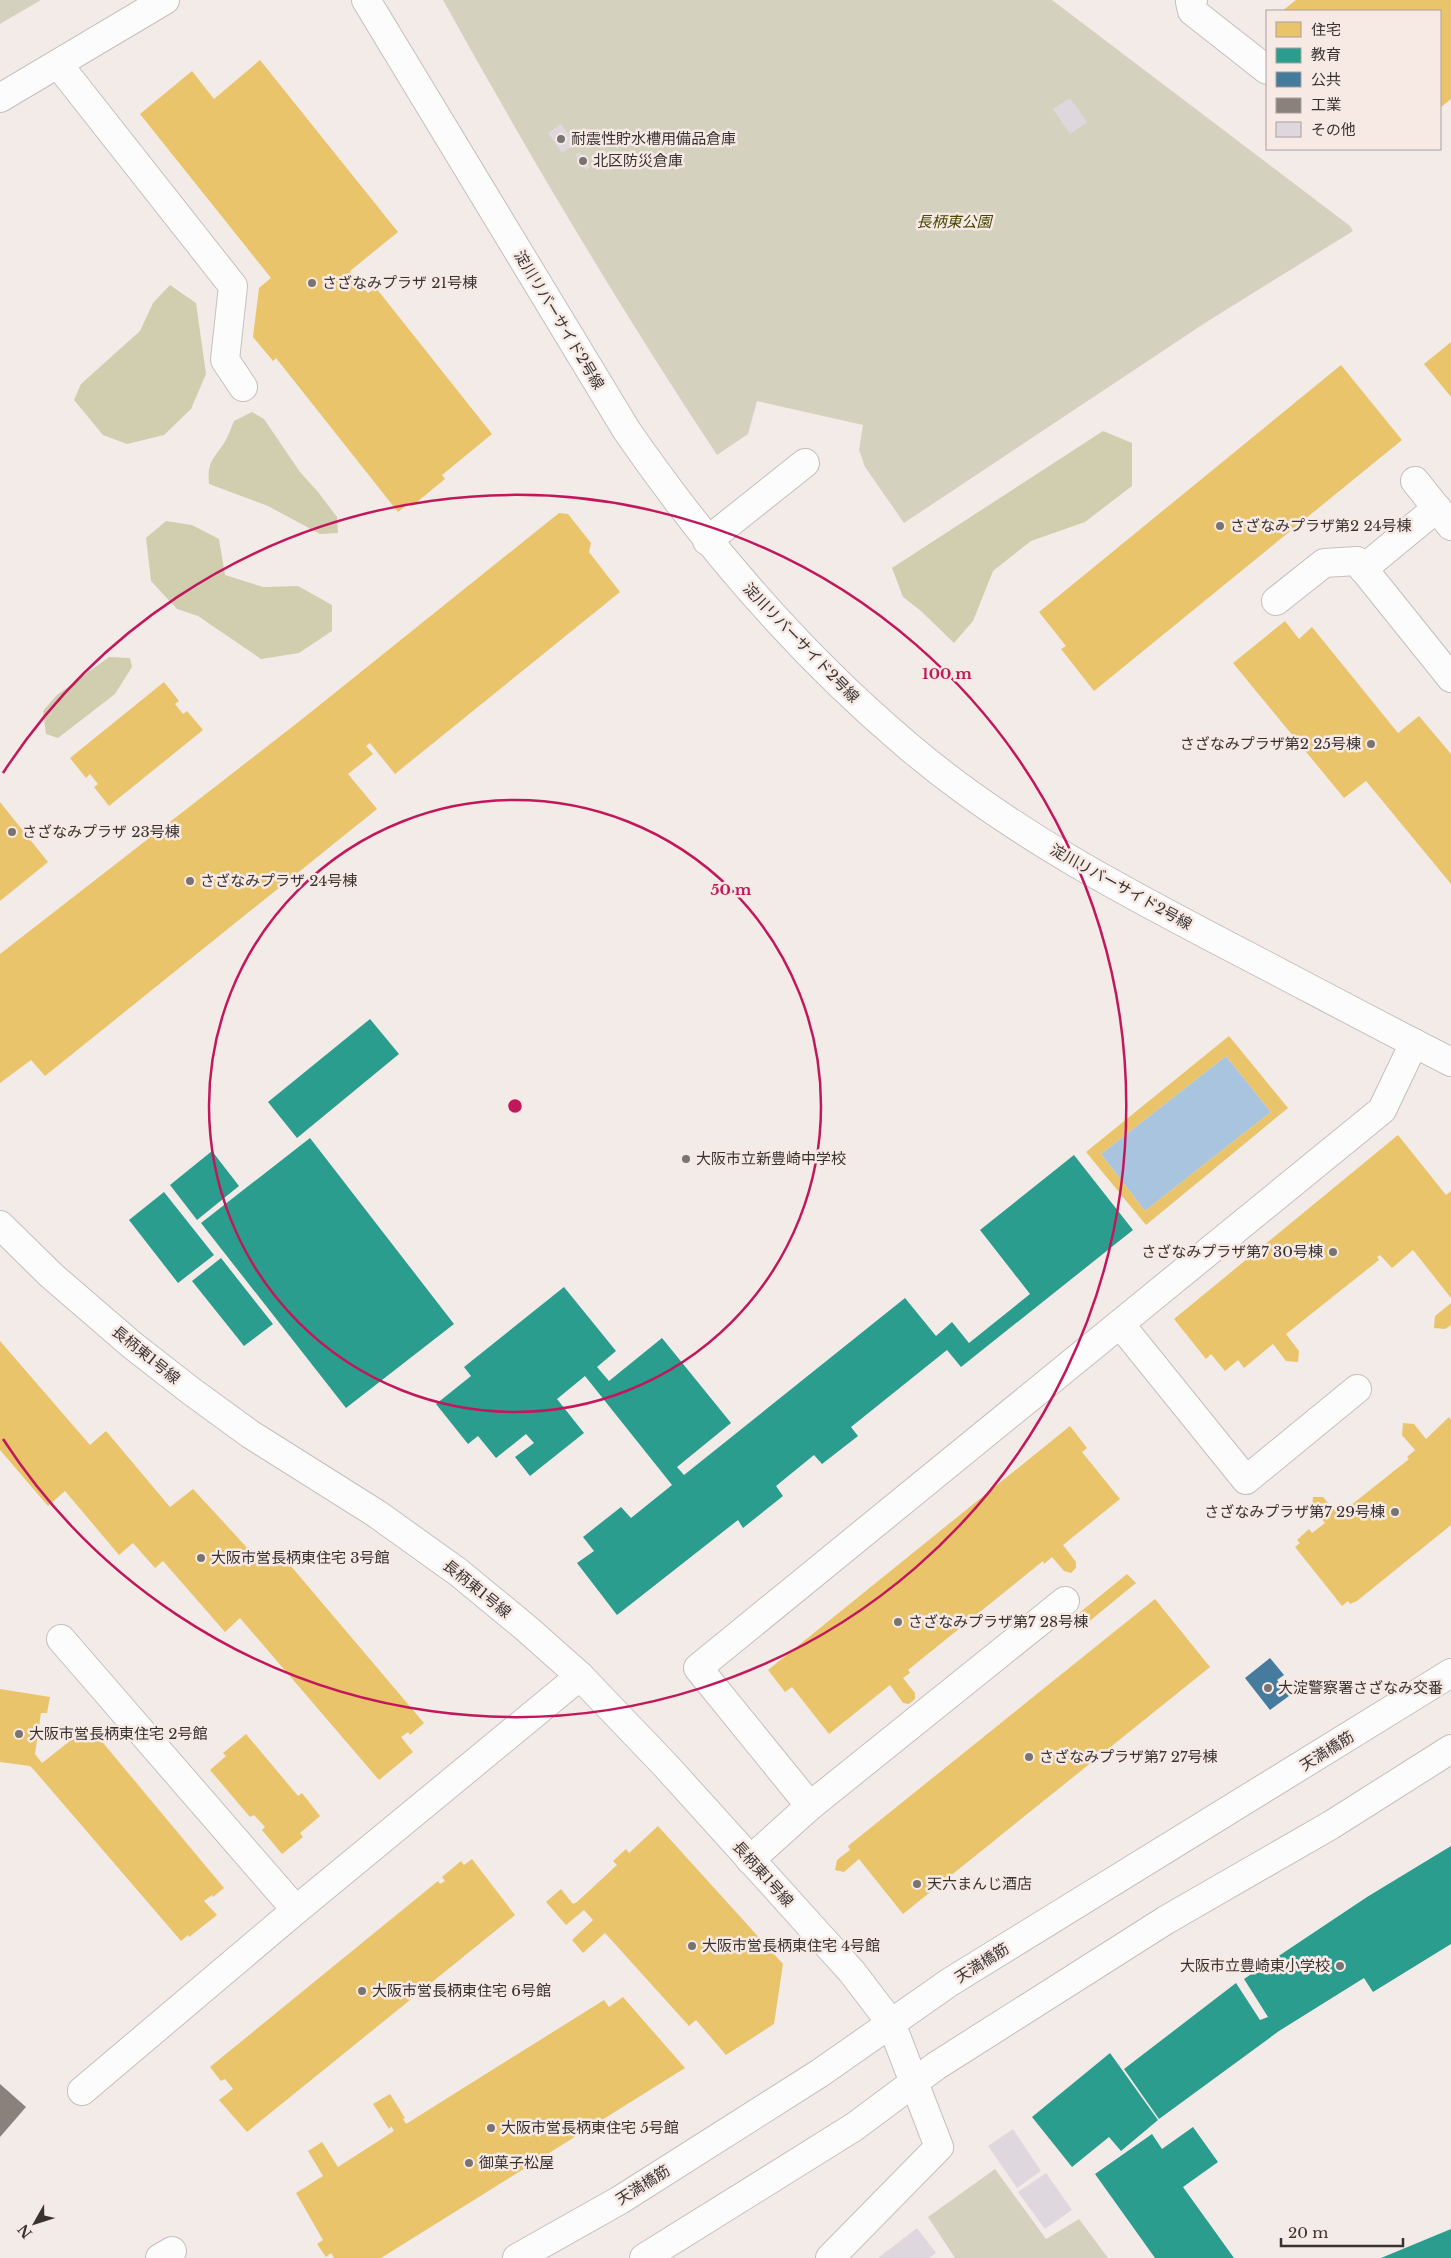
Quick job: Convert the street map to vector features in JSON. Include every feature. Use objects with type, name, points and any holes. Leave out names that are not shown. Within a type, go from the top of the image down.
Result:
[{"type":"street","points":[[0,98],[164,0]]},
{"type":"street","name":"淀川リバーサイド2号線","points":[[366,0],[627,431],[707,541],[751,594],[845,690],[909,747],[991,808],[1084,869],[1451,1062]]},
{"type":"street","points":[[1193,0],[1190,2],[1192,12],[1266,69]]},
{"type":"street","points":[[58,64],[233,286],[225,360],[243,387]]},
{"type":"street","points":[[707,541],[806,463]]},
{"type":"street","points":[[1363,569],[1444,517],[1415,481]]},
{"type":"street","points":[[1276,601],[1324,563],[1357,561],[1451,678]]},
{"type":"street","points":[[810,1806],[698,1668],[1382,1110],[1414,1043]]},
{"type":"street","name":"長柄東1号線","points":[[0,1225],[74,1294],[191,1391],[250,1434],[377,1514],[458,1572],[526,1628],[580,1676],[667,1767],[852,1972],[891,2022],[939,2147],[830,2258]]},
{"type":"street","points":[[1120,1324],[1246,1480],[1357,1389]]},
{"type":"street","points":[[750,1860],[810,1806],[1065,1601]]},
{"type":"street","points":[[61,1639],[296,1910]]},
{"type":"street","name":"天満橋筋","points":[[516,2258],[620,2200],[820,2073],[891,2022],[959,1977],[1127,1871],[1451,1673]]},
{"type":"street","points":[[82,2091],[296,1910],[580,1676]]},
{"type":"street","points":[[644,2258],[854,2127],[936,2066],[1166,1920],[1331,1825],[1451,1749]]},
{"type":"green space","points":[[0,0],[41,0],[0,24]]},
{"type":"green space","name":"長柄東公園","points":[[443,0],[1052,0],[1350,226],[1353,231],[1205,323],[904,523],[865,467],[859,450],[863,425],[757,401],[748,434],[717,455],[645,343],[576,230],[508,116]]},
{"type":"green space","points":[[995,2169],[1046,2239],[1079,2219],[1108,2258],[955,2258],[928,2217]]},
{"type":"shaded area","points":[[170,285],[196,303],[206,374],[191,409],[164,435],[127,444],[103,435],[74,400],[81,384],[140,331],[153,303]]},
{"type":"shaded area","points":[[252,412],[264,419],[300,472],[337,517],[338,533],[320,534],[268,506],[209,484],[210,466],[234,421]]},
{"type":"shaded area","points":[[1103,431],[1132,443],[1132,486],[1085,522],[1031,541],[993,571],[973,621],[954,643],[921,611],[903,597],[892,568]]},
{"type":"shaded area","points":[[166,521],[192,525],[219,539],[225,575],[263,587],[298,586],[332,605],[332,631],[299,653],[261,659],[198,616],[177,609],[151,581],[146,538]]},
{"type":"shaded area","points":[[109,657],[130,658],[132,667],[115,694],[58,738],[46,734],[43,711],[57,695]]},
{"type":"water","points":[[1226,1056],[1271,1112],[1145,1211],[1101,1154]]},
{"type":"building: 住宅","points":[[1296,0],[1451,0],[1451,99],[1441,107],[1441,10],[1283,10]]},
{"type":"building: 住宅","name":"さざなみプラザ 21号棟","points":[[260,60],[398,232],[350,271],[368,293],[376,288],[492,434],[442,475],[445,479],[412,506],[409,503],[398,512],[276,358],[273,361],[253,337],[259,288],[271,278],[140,114],[192,71],[214,99]]},
{"type":"building: 住宅","points":[[1451,342],[1451,397],[1424,364]]},
{"type":"building: 住宅","name":"さざなみプラザ第2 24号棟","points":[[1341,365],[1402,440],[1094,691],[1061,649],[1066,646],[1039,612]]},
{"type":"building: 住宅","name":"さざなみプラザ 24号棟","points":[[559,513],[568,514],[591,543],[589,552],[620,592],[395,774],[370,743],[366,746],[373,754],[348,774],[377,809],[45,1076],[31,1060],[0,1083],[0,954],[301,720]]},
{"type":"building: 住宅","name":"さざなみプラザ第2 25号棟","points":[[1285,621],[1299,639],[1312,627],[1398,733],[1419,716],[1451,754],[1451,884],[1366,781],[1344,798],[1233,663]]},
{"type":"building: 住宅","points":[[164,682],[179,701],[175,704],[183,714],[187,711],[203,730],[109,806],[94,787],[98,784],[90,774],[86,778],[70,758]]},
{"type":"building: 住宅","name":"さざなみプラザ 23号棟","points":[[0,802],[48,862],[0,901]]},
{"type":"building: 住宅","points":[[1229,1036],[1288,1108],[1146,1225],[1086,1152]],"holes":[[[1226,1056],[1271,1112],[1145,1211],[1101,1154]]]},
{"type":"building: 住宅","name":"さざなみプラザ第7 30号棟","points":[[1398,1135],[1446,1195],[1451,1191],[1451,1298],[1413,1250],[1392,1268],[1380,1255],[1377,1257],[1379,1260],[1286,1334],[1299,1351],[1298,1362],[1286,1361],[1273,1344],[1244,1368],[1238,1360],[1225,1371],[1211,1354],[1206,1359],[1174,1319]]},
{"type":"building: 住宅","points":[[1451,1303],[1451,1325],[1445,1329],[1434,1328],[1435,1316]]},
{"type":"building: 住宅","name":"大阪市営長柄東住宅 3号館","points":[[0,1341],[90,1445],[106,1431],[170,1507],[193,1489],[263,1565],[279,1552],[424,1723],[410,1735],[408,1732],[401,1737],[413,1752],[379,1780],[240,1618],[225,1632],[163,1561],[155,1568],[133,1543],[119,1555],[65,1491],[48,1506],[0,1450]]},
{"type":"building: 住宅","name":"さざなみプラザ第7 29号棟","points":[[1449,1417],[1451,1420],[1451,1525],[1357,1601],[1350,1604],[1348,1601],[1342,1606],[1295,1547],[1300,1543],[1297,1540],[1309,1529],[1312,1533],[1325,1523],[1312,1507],[1313,1497],[1323,1497],[1337,1513],[1344,1508],[1345,1510],[1409,1459],[1407,1457],[1415,1450],[1402,1435],[1403,1423],[1414,1424],[1426,1439]]},
{"type":"building: 住宅","name":"さざなみプラザ第7 28号棟","points":[[1070,1426],[1087,1448],[1082,1452],[1120,1499],[1063,1545],[1076,1562],[1076,1568],[1071,1573],[1064,1571],[1052,1557],[1044,1564],[1043,1561],[908,1670],[910,1673],[903,1678],[915,1693],[915,1699],[909,1704],[903,1703],[890,1685],[829,1734],[792,1687],[785,1692],[768,1670]]},
{"type":"building: 住宅","points":[[1127,1574],[1136,1583],[1086,1624],[1078,1614]]},
{"type":"building: 住宅","name":"さざなみプラザ第7 27号棟","points":[[1155,1599],[1210,1667],[903,1914],[859,1859],[844,1872],[835,1870],[837,1860],[850,1850],[848,1846]]},
{"type":"building: 住宅","points":[[0,1689],[50,1697],[47,1713],[41,1713],[35,1754],[42,1763],[89,1726],[224,1888],[213,1897],[212,1895],[204,1901],[217,1915],[181,1941],[30,1766],[0,1762]]},
{"type":"building: 住宅","points":[[246,1734],[298,1796],[302,1793],[320,1816],[300,1833],[303,1837],[282,1854],[262,1830],[265,1827],[254,1815],[250,1817],[210,1770],[226,1756],[223,1753]]},
{"type":"building: 住宅","name":"大阪市営長柄東住宅 4号館","points":[[658,1826],[783,1964],[774,2024],[726,2055],[696,2020],[689,2026],[605,1933],[583,1953],[572,1940],[593,1920],[584,1910],[566,1925],[546,1902],[561,1889],[573,1904],[577,1902],[617,1865],[613,1861],[626,1849],[629,1853]]},
{"type":"building: 住宅","name":"大阪市営長柄東住宅 6号館","points":[[472,1859],[515,1915],[247,2132],[219,2100],[233,2089],[225,2079],[221,2081],[210,2067],[438,1881],[440,1884],[445,1881],[442,1877],[461,1861],[464,1865]]},
{"type":"building: 住宅","name":"大阪市営長柄東住宅 5号館","points":[[623,1997],[685,2068],[381,2258],[334,2258],[331,2253],[326,2257],[317,2244],[323,2240],[296,2193],[323,2176],[308,2151],[322,2142],[338,2167],[394,2131],[391,2126],[389,2129],[373,2104],[390,2094],[405,2118],[403,2119],[406,2124],[604,2000],[609,2007]]},
{"type":"building: 教育","points":[[370,1019],[399,1054],[297,1138],[268,1102]]},
{"type":"building: 教育","points":[[310,1138],[454,1324],[346,1408],[201,1223]]},
{"type":"building: 教育","points":[[212,1151],[239,1186],[197,1220],[170,1185]]},
{"type":"building: 教育","points":[[1074,1155],[1133,1230],[961,1367],[947,1350],[851,1427],[858,1436],[822,1464],[814,1455],[776,1486],[783,1496],[743,1528],[738,1520],[617,1615],[577,1563],[594,1551],[583,1537],[621,1507],[631,1518],[672,1485],[585,1376],[557,1399],[584,1433],[530,1476],[515,1457],[534,1443],[526,1434],[496,1458],[478,1436],[468,1444],[436,1404],[471,1376],[464,1367],[564,1287],[616,1351],[597,1367],[609,1381],[662,1338],[731,1423],[677,1467],[684,1475],[905,1298],[936,1336],[952,1322],[969,1343],[1030,1294],[980,1230]]},
{"type":"building: 教育","points":[[164,1192],[214,1255],[178,1283],[129,1220]]},
{"type":"building: 教育","points":[[221,1258],[273,1324],[244,1346],[192,1281]]},
{"type":"building: 教育","points":[[1451,1846],[1451,1944],[1373,1992],[1364,1978],[1279,2031],[1159,2119],[1124,2069],[1236,1983],[1260,2020],[1268,2017],[1244,1979],[1367,1897]]},
{"type":"building: 教育","points":[[1110,2053],[1158,2120],[1121,2151],[1109,2137],[1072,2167],[1032,2117]]},
{"type":"building: 教育","points":[[1193,2127],[1218,2162],[1183,2187],[1234,2258],[1155,2258],[1095,2174],[1152,2134],[1162,2149]]},
{"type":"building: 教育","points":[[1451,2229],[1451,2258],[1381,2258]]},
{"type":"building: 公共","name":"大淀警察署さざなみ交番","points":[[1270,1658],[1284,1675],[1277,1680],[1289,1696],[1270,1710],[1245,1678]]},
{"type":"building: 工業","points":[[0,2084],[26,2107],[0,2137]]},
{"type":"building: その他","points":[[1070,98],[1087,122],[1070,134],[1053,109]]},
{"type":"building: その他","name":"耐震性貯水槽用備品倉庫","points":[[561,124],[575,144],[562,153],[548,133]]},
{"type":"building: その他","name":"北区防災倉庫","points":[[580,152],[590,167],[586,170],[575,155]]},
{"type":"building: その他","points":[[1013,2129],[1041,2171],[1017,2188],[988,2146]]},
{"type":"building: その他","points":[[1046,2173],[1072,2210],[1045,2229],[1018,2192]]},
{"type":"building: その他","points":[[917,2228],[936,2253],[929,2258],[878,2258]]},
{"type":"place","name":"耐震性貯水槽用備品倉庫","points":[[561,139]]},
{"type":"place","name":"北区防災倉庫","points":[[583,161]]},
{"type":"place","name":"さざなみプラザ 21号棟","points":[[312,283]]},
{"type":"place","name":"さざなみプラザ第2 24号棟","points":[[1220,526]]},
{"type":"place","name":"さざなみプラザ第2 25号棟","points":[[1371,744]]},
{"type":"place","name":"さざなみプラザ 23号棟","points":[[12,832]]},
{"type":"place","name":"さざなみプラザ 24号棟","points":[[190,881]]},
{"type":"place","name":"大阪市立新豊崎中学校","points":[[686,1159]]},
{"type":"place","name":"さざなみプラザ第7 30号棟","points":[[1333,1252]]},
{"type":"place","name":"さざなみプラザ第7 29号棟","points":[[1395,1512]]},
{"type":"place","name":"大阪市営長柄東住宅 3号館","points":[[201,1558]]},
{"type":"place","name":"さざなみプラザ第7 28号棟","points":[[898,1622]]},
{"type":"place","name":"大淀警察署さざなみ交番","points":[[1268,1688]]},
{"type":"place","name":"大阪市営長柄東住宅 2号館","points":[[19,1734]]},
{"type":"place","name":"さざなみプラザ第7 27号棟","points":[[1029,1757]]},
{"type":"place","name":"天六まんじ酒店","points":[[917,1884]]},
{"type":"place","name":"大阪市営長柄東住宅 4号館","points":[[692,1946]]},
{"type":"place","name":"大阪市立豊崎東小学校","points":[[1340,1966]]},
{"type":"place","name":"大阪市営長柄東住宅 6号館","points":[[362,1991]]},
{"type":"place","name":"大阪市営長柄東住宅 5号館","points":[[491,2128]]},
{"type":"place","name":"御菓子松屋","points":[[469,2163]]}]
